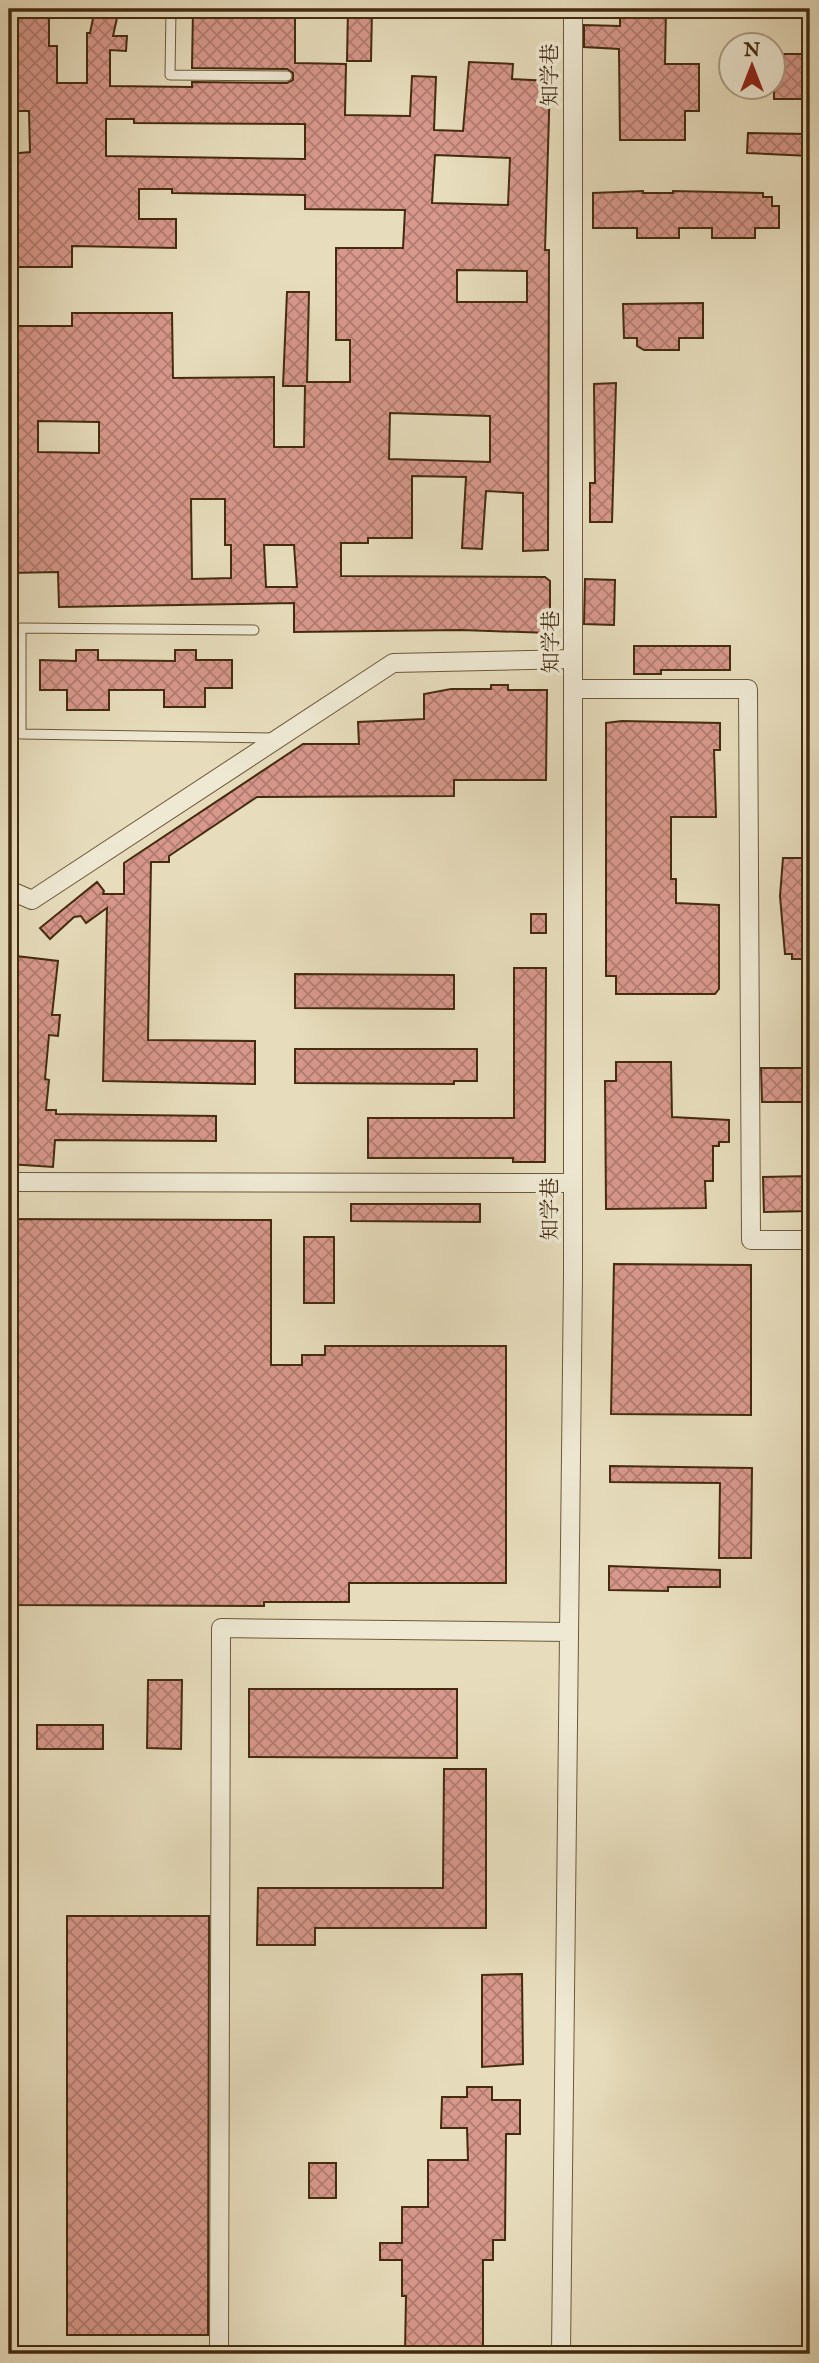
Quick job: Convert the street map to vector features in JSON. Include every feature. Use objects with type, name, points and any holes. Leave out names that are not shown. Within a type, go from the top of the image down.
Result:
[{"type":"street","name":"知学巷","points":[[561,2354],[573,1276],[573,9]]},
{"type":"street","points":[[9,890],[32,900],[393,663],[573,659]]},
{"type":"street","points":[[573,689],[748,689],[751,1240],[810,1240]]},
{"type":"street","points":[[9,1182],[573,1183]]},
{"type":"street","points":[[219,2354],[221,1628],[569,1632]]},
{"type":"lane","points":[[171,9],[170,75],[287,76]]},
{"type":"lane","points":[[254,630],[21,628],[21,734],[280,738]]},
{"type":"building","points":[[95,9],[119,9],[113,36],[127,36],[126,51],[110,50],[110,86],[192,87],[192,82],[287,83],[293,80],[293,73],[287,69],[192,68],[193,9],[295,9],[295,63],[346,64],[345,115],[410,116],[412,76],[436,77],[434,130],[463,131],[469,62],[513,64],[512,79],[550,81],[545,250],[549,250],[548,550],[523,551],[523,493],[486,491],[482,549],[462,548],[466,477],[412,476],[412,538],[368,538],[368,543],[341,543],[341,576],[545,577],[550,581],[550,633],[461,630],[294,632],[294,603],[59,607],[58,572],[9,573],[9,326],[72,326],[72,313],[172,313],[173,378],[274,377],[274,447],[304,447],[305,386],[283,386],[287,292],[309,292],[307,382],[350,382],[350,340],[336,340],[336,248],[403,248],[405,210],[305,209],[305,195],[172,193],[172,189],[139,189],[139,219],[176,219],[176,248],[72,246],[72,267],[9,267],[9,154],[30,152],[29,111],[9,111],[9,17],[49,17],[49,46],[57,46],[57,83],[87,83],[87,33],[90,33]],"holes":[[[106,119],[134,119],[134,123],[305,124],[305,159],[106,156]],[[435,155],[510,158],[508,205],[432,203]],[[457,270],[527,271],[527,302],[457,302]],[[390,413],[490,416],[490,462],[389,459]],[[38,421],[99,422],[99,453],[38,452]],[[191,499],[225,499],[225,545],[231,545],[231,578],[192,579]],[[264,545],[294,545],[297,587],[266,587]]]},
{"type":"building","points":[[348,9],[372,9],[371,61],[347,61]]},
{"type":"building","points":[[620,9],[666,9],[665,64],[699,64],[699,111],[685,111],[685,140],[620,140],[619,49],[584,47],[584,25],[620,26]]},
{"type":"building","points":[[788,54],[810,54],[810,99],[788,99]]},
{"type":"building","points":[[748,133],[810,134],[810,156],[747,153]]},
{"type":"building","points":[[593,193],[763,193],[763,197],[772,197],[772,206],[779,206],[779,228],[755,228],[755,238],[712,238],[712,228],[679,228],[679,238],[637,238],[637,228],[593,228]]},
{"type":"building","points":[[703,303],[703,338],[679,338],[679,350],[644,350],[637,346],[637,338],[624,338],[623,304]]},
{"type":"building","points":[[616,383],[612,522],[590,522],[590,483],[595,483],[594,384]]},
{"type":"building","points":[[585,579],[615,580],[614,625],[584,624]]},
{"type":"building","points":[[634,646],[730,646],[730,670],[661,670],[661,674],[634,674]]},
{"type":"building","points":[[76,650],[98,650],[98,660],[175,661],[175,650],[196,650],[196,660],[232,660],[232,688],[205,688],[205,707],[164,707],[164,690],[109,690],[109,710],[67,710],[67,690],[40,690],[40,660],[76,661]]},
{"type":"building","points":[[491,685],[508,685],[508,690],[547,690],[546,780],[454,780],[454,796],[257,797],[169,856],[169,862],[151,862],[148,1040],[255,1041],[255,1084],[103,1081],[107,908],[86,923],[81,916],[74,917],[50,939],[40,928],[97,882],[104,891],[103,894],[124,894],[124,863],[303,744],[359,744],[358,722],[424,719],[424,694],[451,689],[491,689]]},
{"type":"building","points":[[606,723],[720,723],[720,750],[714,750],[716,817],[671,817],[671,879],[676,879],[676,903],[719,905],[719,989],[715,994],[616,994],[616,976],[606,976]]},
{"type":"building","points":[[783,858],[810,858],[810,954],[806,954],[806,959],[792,959],[792,954],[785,954],[780,896]]},
{"type":"building","points":[[531,914],[546,914],[546,933],[531,933]]},
{"type":"building","points":[[16,956],[58,961],[52,1015],[60,1015],[58,1036],[49,1035],[45,1079],[49,1080],[46,1110],[56,1110],[56,1114],[216,1116],[216,1141],[55,1140],[53,1167],[9,1164],[9,968]]},
{"type":"building","points":[[514,968],[546,968],[545,1162],[513,1162],[513,1158],[368,1158],[368,1118],[514,1118]]},
{"type":"building","points":[[295,974],[454,975],[454,1009],[295,1008]]},
{"type":"building","points":[[295,1049],[477,1049],[477,1081],[454,1081],[454,1084],[295,1083]]},
{"type":"building","points":[[616,1062],[671,1062],[672,1117],[729,1120],[729,1142],[719,1142],[719,1146],[713,1146],[713,1181],[705,1181],[706,1208],[606,1209],[605,1081],[616,1081]]},
{"type":"building","points":[[761,1068],[808,1068],[810,1098],[806,1098],[806,1102],[762,1102]]},
{"type":"building","points":[[810,1176],[810,1211],[764,1212],[763,1177]]},
{"type":"building","points":[[351,1204],[480,1204],[480,1222],[351,1221]]},
{"type":"building","points":[[9,1219],[271,1220],[271,1365],[302,1365],[302,1355],[325,1355],[325,1346],[506,1346],[506,1583],[349,1583],[349,1602],[264,1602],[264,1606],[9,1605]]},
{"type":"building","points":[[304,1237],[334,1237],[334,1303],[304,1303]]},
{"type":"building","points":[[614,1264],[751,1265],[751,1415],[611,1414]]},
{"type":"building","points":[[610,1466],[752,1468],[751,1558],[719,1558],[720,1483],[610,1482]]},
{"type":"building","points":[[609,1566],[720,1570],[720,1587],[668,1587],[668,1591],[609,1590]]},
{"type":"building","points":[[148,1680],[182,1680],[181,1749],[147,1748]]},
{"type":"building","points":[[249,1689],[457,1689],[457,1758],[249,1757]]},
{"type":"building","points":[[37,1725],[103,1725],[103,1749],[37,1749]]},
{"type":"building","points":[[444,1769],[486,1769],[486,1928],[315,1928],[315,1945],[257,1945],[258,1888],[443,1888]]},
{"type":"building","points":[[67,1916],[209,1916],[208,2335],[67,2335]]},
{"type":"building","points":[[522,1974],[523,2064],[482,2067],[482,1975]]},
{"type":"building","points":[[467,2087],[492,2087],[492,2100],[520,2100],[520,2134],[506,2134],[505,2240],[493,2240],[493,2260],[483,2260],[483,2354],[405,2354],[406,2296],[402,2296],[402,2260],[380,2260],[380,2243],[402,2243],[402,2207],[428,2207],[428,2160],[468,2160],[467,2128],[441,2128],[442,2097],[467,2097]]},
{"type":"building","points":[[309,2163],[336,2163],[336,2198],[309,2198]]}]
